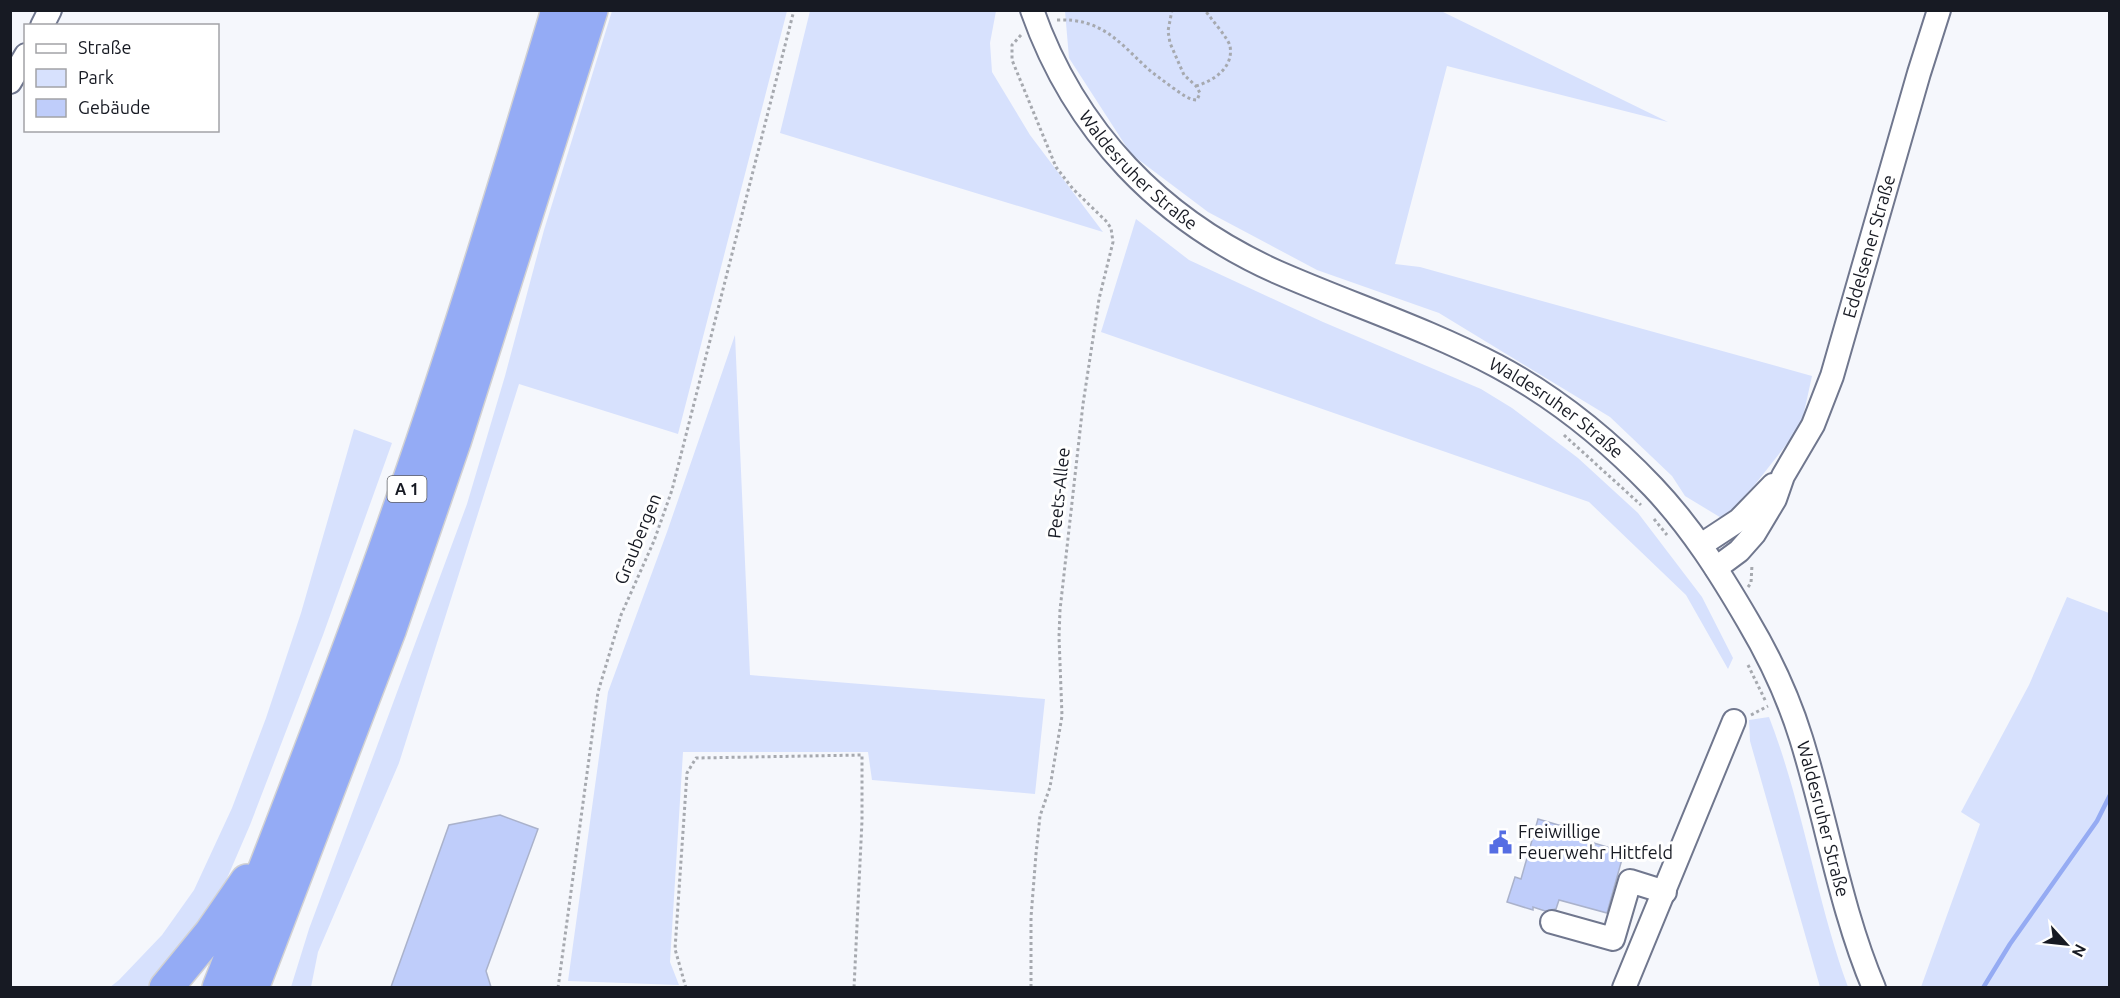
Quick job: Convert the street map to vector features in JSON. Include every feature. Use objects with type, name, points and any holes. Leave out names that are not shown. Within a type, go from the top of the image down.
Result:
[{"type":"highway","name":"A 1","points":[[219,987],[361,617],[405,494],[479,268],[558,10]]},
{"type":"highway","name":"A 1","points":[[252,987],[390,628],[454,442],[591,10]]},
{"type":"highway","points":[[166,987],[211,933],[277,837]]},
{"type":"highway","points":[[272,987],[281,911]]},
{"type":"street","points":[[43,24],[50,10]]},
{"type":"street","name":"Eddelsener Straße","points":[[1716,568],[1739,551],[1754,534],[1775,499],[1783,477],[1813,425],[1832,376],[1939,10]]},
{"type":"street","name":"Waldesruher Straße","points":[[1042,15],[1046,43],[1074,98],[1102,138],[1140,182],[1165,205],[1232,249],[1276,272],[1460,348],[1500,368],[1580,421],[1654,488],[1701,545],[1764,645],[1801,736],[1845,904],[1862,960],[1874,987]]},
{"type":"street","points":[[10,82],[24,58]]},
{"type":"street","name":"Eddelsener Straße","points":[[1701,545],[1739,520],[1783,477]]},
{"type":"street","points":[[1624,987],[1734,721]]},
{"type":"street","points":[[1552,922],[1613,939],[1630,881],[1665,892]]},
{"type":"path","name":"Graubergen","points":[[558,987],[598,692],[621,615],[654,541],[672,490],[794,10]]},
{"type":"path","points":[[1042,15],[1084,22],[1102,28],[1121,41],[1149,69],[1189,99],[1195,100],[1200,93],[1184,75],[1170,43],[1168,31],[1172,10]]},
{"type":"path","points":[[1196,86],[1211,82],[1220,75],[1229,60],[1230,45],[1205,10]]},
{"type":"path","name":"Peets-Allee","points":[[1020,36],[1012,45],[1012,60],[1056,167],[1106,221],[1111,228],[1113,242],[1099,299],[1083,404],[1061,599],[1059,637],[1062,716],[1050,787],[1040,816],[1031,917],[1031,987]]},
{"type":"path","points":[[1747,662],[1768,706]]},
{"type":"path","points":[[686,987],[675,949],[687,773],[696,758],[862,755],[862,822],[854,987]]},
{"type":"green space","points":[[612,11],[787,11],[678,434],[519,384],[399,763],[318,952],[311,987],[291,987],[309,929],[467,504],[505,376],[544,230]]},
{"type":"green space","points":[[810,11],[996,11],[990,43],[992,72],[1030,135],[1103,232],[780,133]]},
{"type":"green space","points":[[1065,11],[1441,11],[1668,122],[1447,66],[1395,264],[1420,267],[1812,376],[1801,426],[1753,487],[1723,519],[1685,496],[1672,476],[1610,417],[1439,313],[1317,270],[1208,212],[1131,154],[1069,58]]},
{"type":"green space","points":[[1136,219],[1189,260],[1323,322],[1481,389],[1512,408],[1578,458],[1638,513],[1702,597],[1733,658],[1728,669],[1686,595],[1589,502],[1101,332]]},
{"type":"green space","points":[[735,335],[750,675],[1045,699],[1035,794],[872,780],[868,752],[683,752],[670,962],[679,985],[568,981],[608,692],[667,532]]},
{"type":"green space","points":[[354,429],[392,443],[323,635],[250,825],[225,883],[196,931],[153,984],[149,987],[109,988],[162,935],[194,890],[232,808],[266,718],[301,613]]},
{"type":"green space","points":[[2067,597],[2109,613],[2109,987],[1921,987],[1980,824],[1961,812],[2029,685]]},
{"type":"green space","points":[[1769,717],[1791,784],[1827,920],[1848,987],[1820,987],[1750,741],[1749,720]]},
{"type":"building","points":[[500,815],[538,829],[486,971],[491,987],[391,987],[449,825]]},
{"type":"building","points":[[1538,819],[1579,831],[1577,838],[1624,852],[1607,913],[1559,900],[1556,909],[1545,911],[1507,902],[1515,877],[1521,879]]},
{"type":"waterway","points":[[1983,988],[2010,944],[2097,821],[2110,795]]},
{"type":"place","name":"Freiwillige Feuerwehr Hittfeld","points":[[1500,842]]}]
